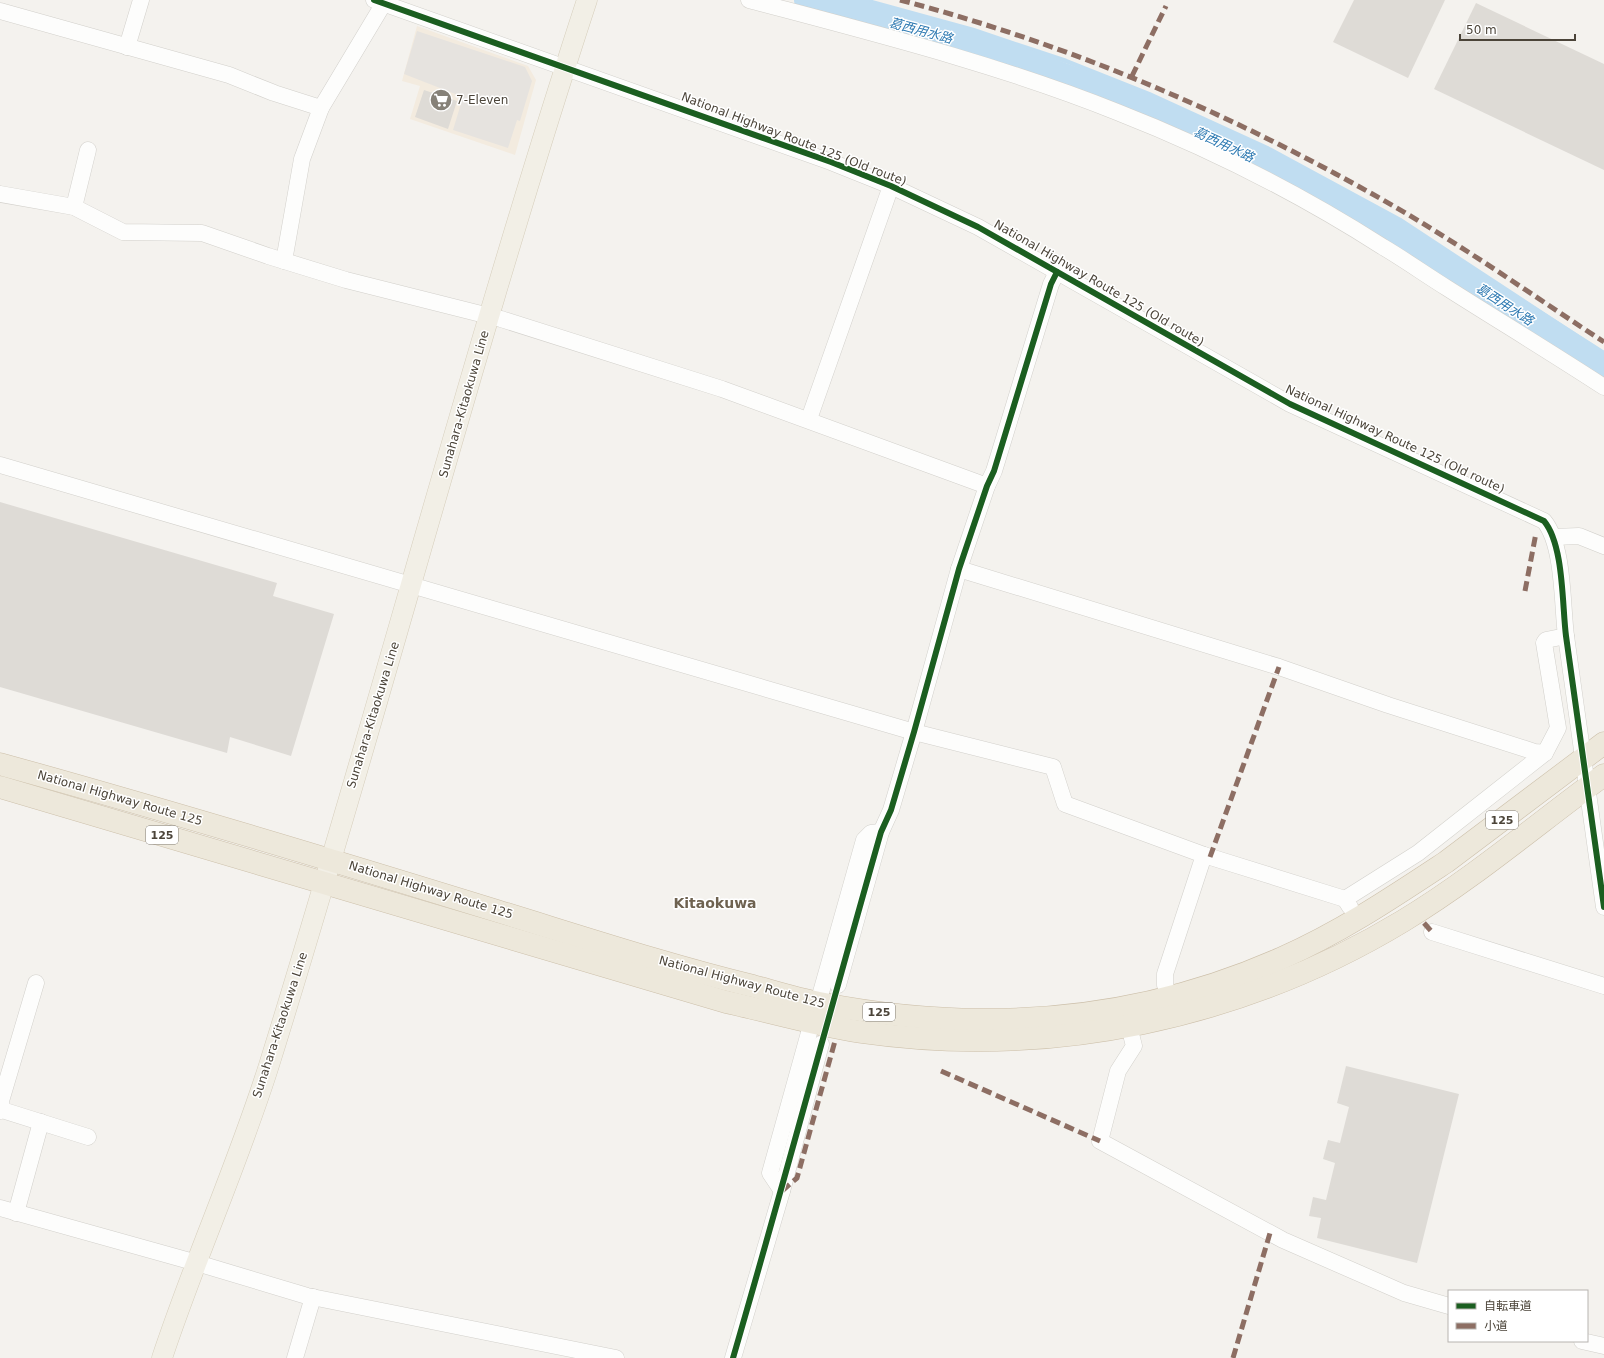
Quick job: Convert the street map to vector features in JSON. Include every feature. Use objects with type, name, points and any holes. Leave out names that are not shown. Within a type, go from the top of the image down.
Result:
[{"type":"highway","name":"National Highway Route 125","points":[[0,787],[726,1002],[815,1013],[987,1021],[1046,1018],[1108,1011],[1207,987],[1283,958],[1358,920],[1446,862],[1604,743]]},
{"type":"highway","name":"National Highway Route 125","points":[[0,764],[330,859],[691,971],[815,1013],[860,1032],[916,1038],[986,1041],[1050,1038],[1108,1031],[1194,1012],[1247,995],[1344,954],[1402,921],[1440,897],[1595,781]]},
{"type":"main road","name":"Sunahara-Kitaokuwa Line","points":[[162,1358],[268,1067],[489,316],[565,66],[587,0]]},
{"type":"street","points":[[127,47],[141,0]]},
{"type":"street","points":[[749,0],[952,54],[1034,80],[1119,112],[1264,180],[1352,228],[1604,387]]},
{"type":"street","points":[[284,261],[302,159],[321,108],[379,2]]},
{"type":"street","name":"National Highway Route 125 (Old route)","points":[[379,2],[565,66],[831,162],[891,186],[978,227],[1290,404],[1544,522],[1554,537],[1583,758],[1595,781],[1604,907]]},
{"type":"street","points":[[0,11],[230,76],[274,93],[321,108]]},
{"type":"street","points":[[74,207],[88,150]]},
{"type":"street","points":[[808,419],[891,186]]},
{"type":"street","points":[[0,194],[74,207],[123,232],[202,232],[284,261],[346,280],[489,316],[722,389],[808,419],[987,486]]},
{"type":"street","points":[[838,985],[881,832],[891,810],[914,732],[959,569],[987,486],[994,471],[1051,284],[1057,272]]},
{"type":"street","points":[[0,465],[914,732],[1053,767],[1065,804],[1204,855],[1345,899],[1358,920]]},
{"type":"street","points":[[1554,537],[1580,536],[1604,546]]},
{"type":"street","points":[[959,569],[1279,667],[1402,710],[1535,752],[1546,753]]},
{"type":"street","points":[[1345,899],[1418,853],[1546,753],[1558,728],[1544,643],[1546,640],[1566,636]]},
{"type":"street","points":[[782,1191],[770,1173],[864,840],[871,833],[881,832]]},
{"type":"street","points":[[1170,997],[1165,986],[1165,974],[1204,855]]},
{"type":"street","points":[[1432,932],[1604,986]]},
{"type":"street","points":[[36,983],[1,1101],[1,1111],[88,1137]]},
{"type":"street","points":[[1129,1026],[1134,1046],[1118,1071],[1100,1141],[1283,1240],[1404,1293],[1448,1306]]},
{"type":"street","points":[[733,1358],[782,1191],[821,1044]]},
{"type":"street","points":[[16,1213],[41,1122]]},
{"type":"street","points":[[0,1208],[197,1263],[313,1298],[616,1358]]},
{"type":"street","points":[[295,1358],[313,1298]]},
{"type":"street","points":[[1586,1342],[1604,1346]]},
{"type":"shaded area","points":[[417,26],[528,66],[536,80],[515,155],[410,119],[420,86],[402,81]]},
{"type":"shaded area","points":[[417,31],[525,67],[532,81],[520,121],[517,120],[508,148],[453,130],[463,97],[404,74]]},
{"type":"building","points":[[1354,0],[1445,0],[1408,78],[1333,42]]},
{"type":"building","points":[[1476,3],[1604,64],[1604,170],[1434,89]]},
{"type":"building","points":[[424,90],[457,101],[448,129],[415,117]]},
{"type":"building","points":[[0,502],[277,583],[273,596],[334,614],[291,756],[230,737],[227,753],[0,687]]},
{"type":"building","points":[[1346,1066],[1459,1094],[1417,1263],[1317,1238],[1321,1218],[1309,1216],[1313,1197],[1326,1200],[1335,1163],[1323,1159],[1328,1140],[1340,1143],[1349,1107],[1337,1103]]},
{"type":"waterway","name":"葛西用水路","points":[[808,0],[973,44],[1123,99],[1203,134],[1262,162],[1393,233],[1604,367]]},
{"type":"waterway","points":[[864,0],[973,30],[1066,61],[1149,94],[1267,148],[1400,220],[1604,354]]},
{"type":"marked path","points":[[900,0],[1021,36],[1081,58],[1140,81],[1255,133],[1311,161],[1398,208],[1487,264],[1604,342]]},
{"type":"marked path","points":[[1132,76],[1166,6]]},
{"type":"marked path","points":[[1525,591],[1536,533]]},
{"type":"marked path","points":[[1210,857],[1279,667]]},
{"type":"marked path","points":[[1424,923],[1432,932]]},
{"type":"marked path","points":[[782,1191],[797,1178],[835,1041]]},
{"type":"marked path","points":[[941,1071],[1100,1141]]},
{"type":"marked path","points":[[1233,1358],[1270,1233]]},
{"type":"cycle path","points":[[374,0],[831,162],[891,186],[978,227],[1290,404],[1544,521],[1551,532],[1559,560],[1566,636],[1604,907]]},
{"type":"cycle path","points":[[733,1358],[881,832],[891,810],[959,569],[987,486],[994,471],[1051,284],[1057,272]]},
{"type":"place","name":"7-Eleven","points":[[441,100]]},
{"type":"district","name":"Kitaokuwa","points":[[715,903]]}]
